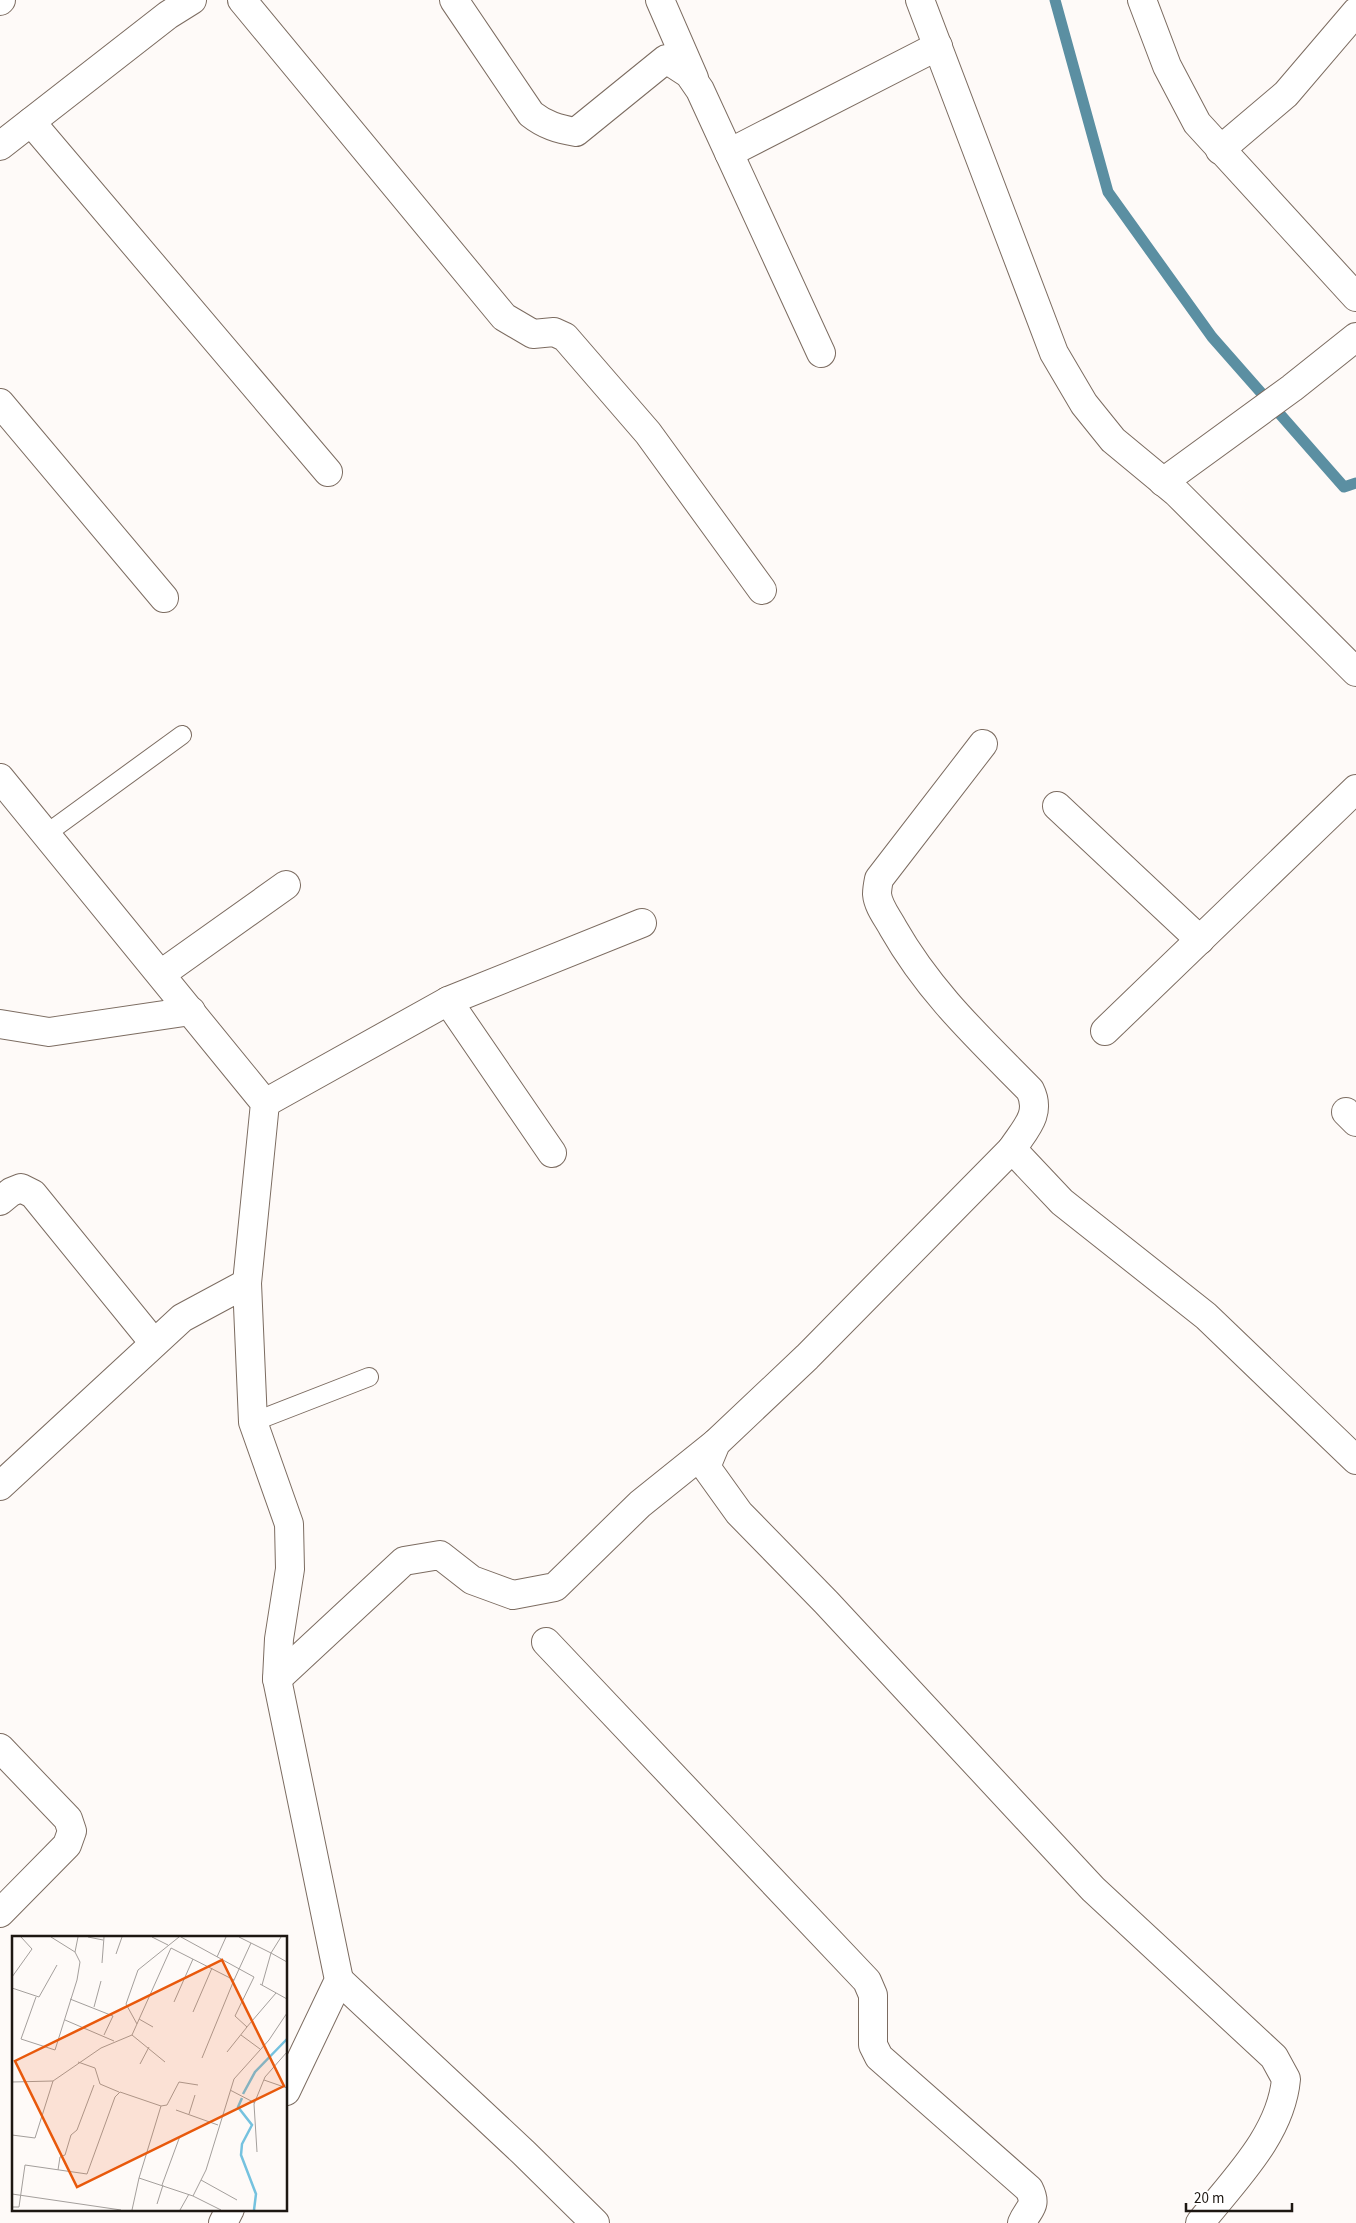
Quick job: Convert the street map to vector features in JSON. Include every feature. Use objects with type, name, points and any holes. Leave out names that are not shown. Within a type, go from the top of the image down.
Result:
[{"type":"street","points":[[0,146],[168,15],[192,0]]},
{"type":"street","points":[[242,0],[504,317],[533,334],[554,332],[565,338],[648,434],[762,590]]},
{"type":"street","points":[[454,0],[531,114],[542,122],[560,130],[576,132],[666,60],[689,74],[700,90]]},
{"type":"street","points":[[660,0],[822,353]]},
{"type":"street","points":[[920,0],[1054,353],[1084,404],[1113,440],[1163,482],[1356,672]]},
{"type":"street","points":[[1142,0],[1168,66],[1197,123],[1356,297]]},
{"type":"street","points":[[1220,150],[1286,94],[1356,12]]},
{"type":"street","points":[[729,153],[938,46]]},
{"type":"street","points":[[30,122],[328,472]]},
{"type":"street","points":[[1163,482],[1292,388],[1356,337]]},
{"type":"street","points":[[0,403],[164,598]]},
{"type":"street","points":[[277,1679],[404,1561],[440,1555],[472,1580],[513,1595],[555,1588],[640,1504],[716,1443],[807,1357],[1012,1149],[1034,1114],[1036,1101],[1030,1090],[946,1006],[930,986],[897,936],[879,904],[877,892],[879,879],[984,744]]},
{"type":"street","points":[[0,778],[265,1102],[247,1283],[253,1422],[289,1524],[290,1569],[279,1639],[277,1679],[339,1980],[524,2153],[594,2223]]},
{"type":"street","points":[[1105,1031],[1356,789]]},
{"type":"street","points":[[1057,806],[1200,940]]},
{"type":"street","points":[[161,974],[286,885]]},
{"type":"street","points":[[265,1102],[448,1001],[642,923]]},
{"type":"street","points":[[448,1001],[552,1153]]},
{"type":"street","points":[[0,1024],[49,1032],[191,1011]]},
{"type":"street","points":[[1012,1149],[1062,1202],[1206,1316],[1356,1460]]},
{"type":"street","points":[[0,1201],[11,1192],[22,1188],[33,1194],[154,1343]]},
{"type":"street","points":[[0,1486],[182,1318],[247,1283]]},
{"type":"street","points":[[716,1443],[706,1467],[739,1513],[1093,1889],[1274,2057],[1286,2079],[1280,2111],[1271,2130],[1200,2223]]},
{"type":"street","points":[[546,1642],[866,1981],[873,1995],[873,2044],[879,2057],[1028,2189],[1034,2198],[1032,2207],[1022,2223]]},
{"type":"street","points":[[0,1748],[68,1819],[72,1832],[67,1845],[0,1913]]},
{"type":"street","points":[[288,2086],[339,1980]]},
{"type":"street","points":[[223,2223],[230,2210]]},
{"type":"lane","points":[[46,834],[182,735]]},
{"type":"lane","points":[[253,1422],[369,1377]]},
{"type":"waterway","points":[[1055,0],[1108,192],[1212,337],[1344,487],[1356,483]]}]
